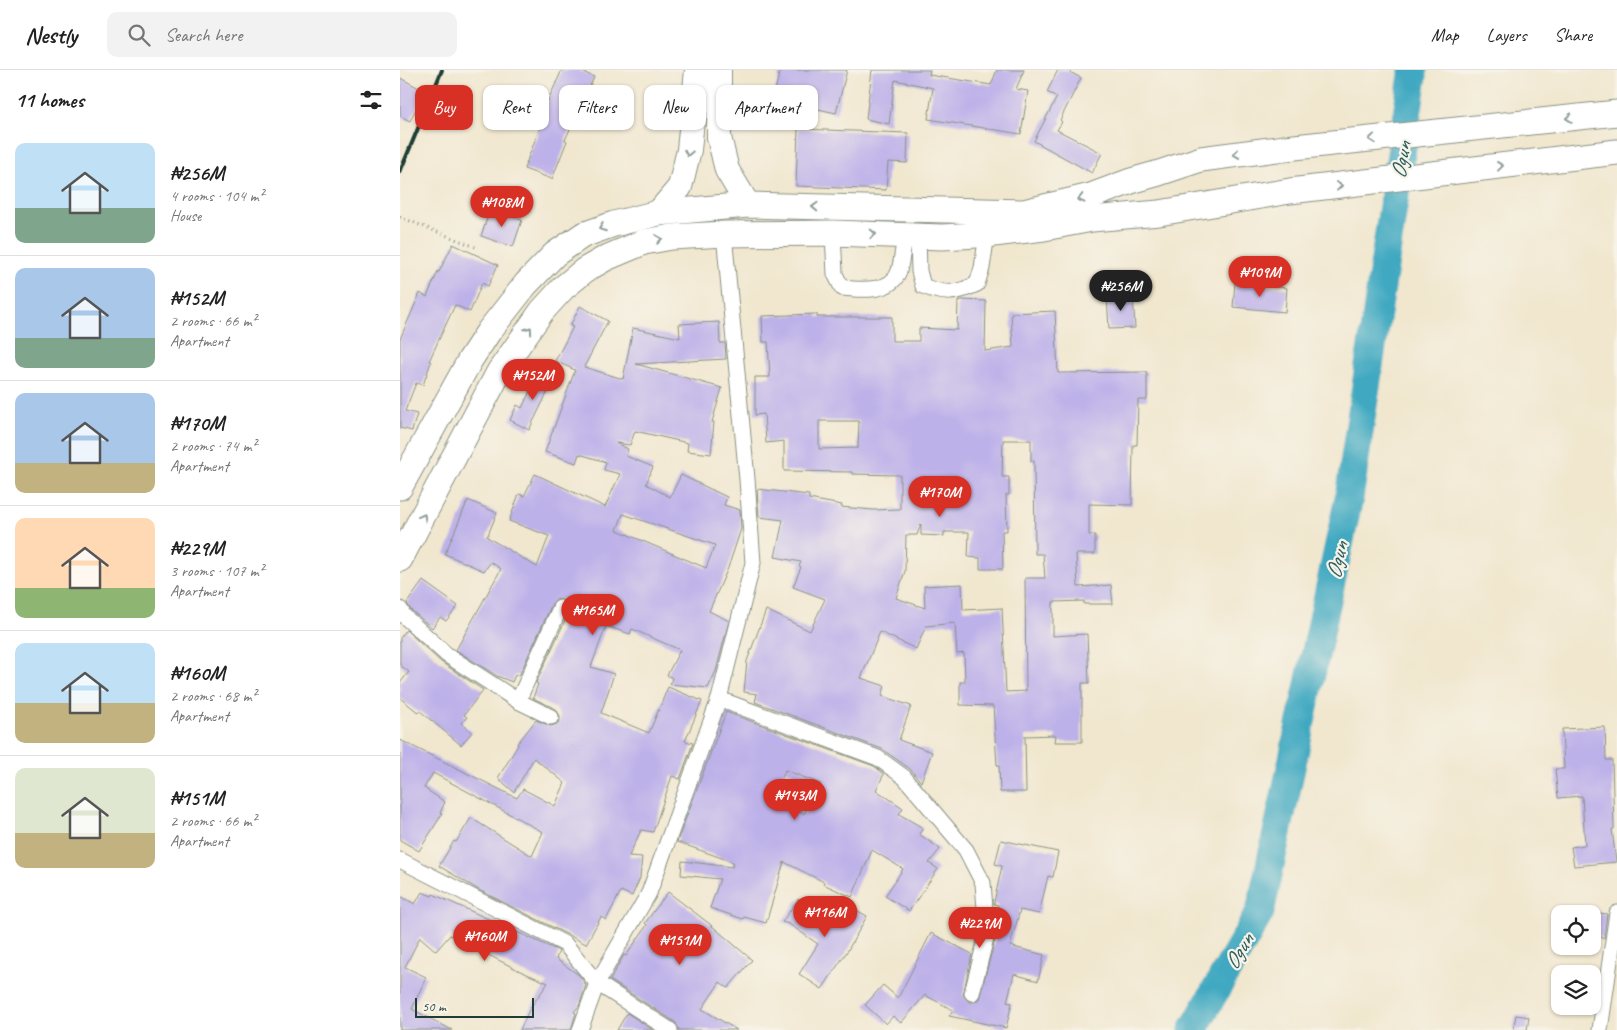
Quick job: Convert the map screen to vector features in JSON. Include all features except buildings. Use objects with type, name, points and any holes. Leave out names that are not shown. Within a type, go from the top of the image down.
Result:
[{"type":"highway","points":[[400,487],[470,360],[526,284],[555,254],[583,236],[614,224],[658,212],[748,205],[1024,212],[1091,196],[1201,159],[1285,148],[1617,113]]},
{"type":"highway","points":[[400,559],[499,372],[542,311],[563,288],[586,270],[606,258],[644,242],[672,237],[724,234],[833,233],[942,237],[987,234],[1044,228],[1092,219],[1159,213],[1290,192],[1617,152]]},
{"type":"highway","points":[[419,453],[450,467]]},
{"type":"main road","points":[[658,212],[680,187],[689,150],[697,70]]},
{"type":"main road","points":[[720,70],[719,137],[727,170],[748,205]]},
{"type":"street","points":[[833,233],[835,274],[842,288],[865,290],[886,286],[898,273],[912,236]]},
{"type":"street","points":[[580,1030],[597,983],[649,893],[719,699],[753,562],[724,234]]},
{"type":"street","points":[[912,236],[923,286],[936,291],[959,292],[977,284],[982,268],[987,234]]},
{"type":"street","points":[[518,701],[560,608]]},
{"type":"street","points":[[400,609],[404,616],[447,655],[518,701],[551,717]]},
{"type":"street","points":[[719,699],[878,758],[904,777],[966,850],[983,883],[987,934],[972,993]]},
{"type":"street","points":[[400,860],[565,944],[597,983],[670,1030]]},
{"type":"street","points":[[1600,1030],[1617,913]]},
{"type":"path","points":[[400,217],[478,248]]},
{"type":"waterway","name":"Ogun","points":[[1193,1030],[1260,912],[1349,498],[1413,70]]},
{"type":"railway","points":[[400,172],[442,70]]}]
